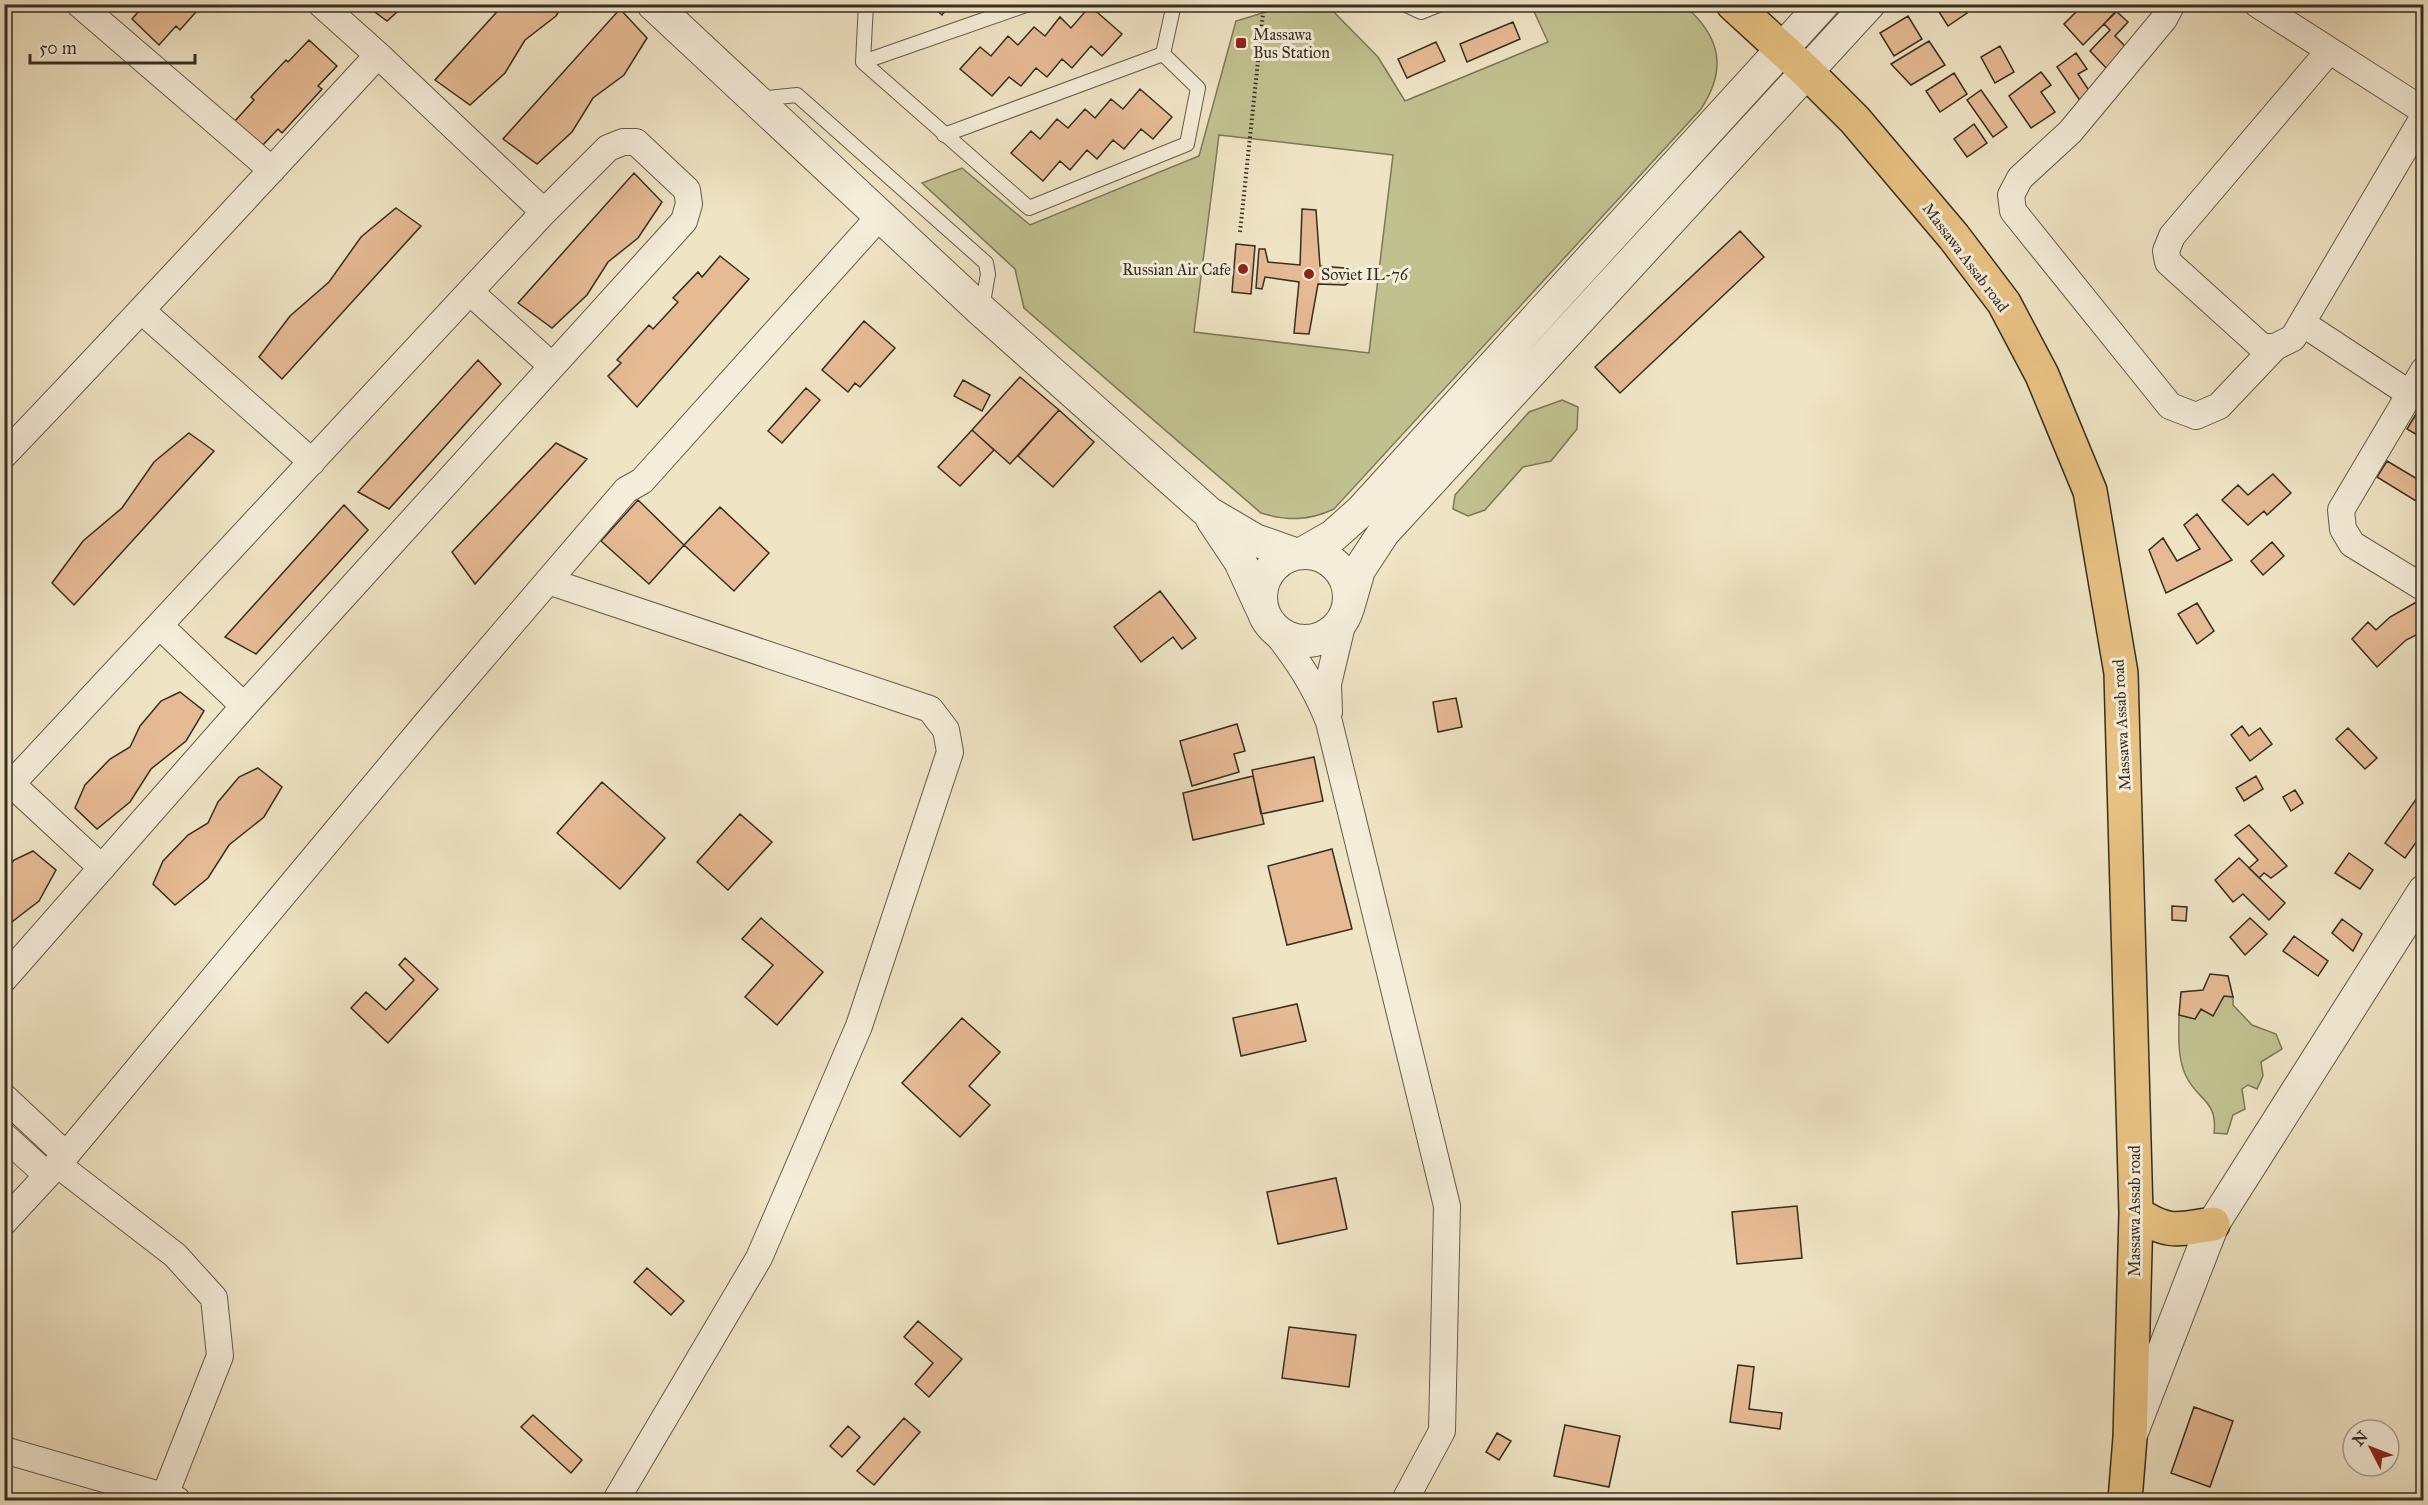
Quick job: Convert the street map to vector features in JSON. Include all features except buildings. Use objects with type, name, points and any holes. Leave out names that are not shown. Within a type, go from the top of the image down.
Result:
[{"type":"highway","name":"Massawa Assab road","points":[[1733,4],[1807,72],[1870,138],[1954,237],[2004,303],[2042,375],[2090,491],[2121,673],[2136,1213],[2130,1438],[2125,1500]]},
{"type":"highway","points":[[2136,1213],[2157,1227],[2166,1229],[2213,1224]]},
{"type":"street","points":[[79,4],[272,170]]},
{"type":"street","points":[[321,4],[544,212]]},
{"type":"street","points":[[653,4],[752,99],[981,310],[1209,513],[1255,540],[1300,553],[1324,557],[1340,570],[1349,588],[1346,613],[1340,625],[1325,637],[1307,642],[1289,639],[1268,622],[1260,595],[1265,577],[1278,562],[1300,553],[1333,536],[1361,511],[1823,4]]},
{"type":"street","points":[[1329,722],[1328,684],[1346,613],[1359,570],[1384,532],[1869,4]]},
{"type":"street","points":[[2172,4],[2164,19],[2070,132],[2019,178],[2011,195],[2013,211],[2170,406],[2196,416],[2219,406],[2276,347],[2293,338],[2424,114],[2257,4]]},
{"type":"street","points":[[2276,347],[2262,346],[2168,262],[2166,251],[2172,236],[2330,51]]},
{"type":"street","points":[[4,455],[142,311],[214,230],[378,55]]},
{"type":"street","points":[[4,979],[102,868],[244,706],[684,221],[689,204],[687,190],[636,142],[623,142],[608,148],[544,212],[160,626],[7,784],[102,868]]},
{"type":"street","points":[[4,1222],[57,1164],[421,728],[626,490],[642,481],[880,216]]},
{"type":"street","points":[[470,292],[552,366]]},
{"type":"street","points":[[142,311],[312,462]]},
{"type":"street","points":[[2302,323],[2410,394]]},
{"type":"street","points":[[2424,370],[2341,510],[2343,529],[2352,544],[2424,588]]},
{"type":"street","points":[[1209,513],[1240,561],[1268,622],[1302,665],[1317,691],[1329,722],[1448,1206],[1442,1431],[1405,1500]]},
{"type":"street","points":[[548,581],[930,709],[946,730],[950,752],[859,1026],[759,1258],[616,1500]]},
{"type":"street","points":[[160,626],[244,706]]},
{"type":"street","points":[[2130,1438],[2213,1224],[2424,891]]},
{"type":"street","points":[[4,1097],[57,1164]]},
{"type":"street","points":[[4,1136],[57,1164],[175,1255],[214,1298],[220,1356],[169,1499],[4,1450]]},
{"type":"lane","points":[[863,62],[866,4]]},
{"type":"lane","points":[[863,62],[1029,4]]},
{"type":"lane","points":[[1163,54],[1174,4]]},
{"type":"lane","points":[[1404,4],[1421,12],[1441,4]]},
{"type":"lane","points":[[863,62],[1029,208],[1187,144],[1198,88],[1163,54]]},
{"type":"lane","points":[[944,135],[1163,54]]},
{"type":"lane","points":[[752,99],[797,95],[986,263],[988,274],[981,310]]},
{"type":"path","points":[[1240,232],[1264,4]]},
{"type":"green space","points":[[1289,5],[1327,5],[1378,57],[1405,101],[1548,42],[1531,5],[1684,5],[1706,29],[1716,53],[1715,80],[1701,109],[1334,509],[1307,518],[1289,518],[1261,513],[1024,308],[1015,269],[922,183],[962,168],[1030,225],[1199,156],[1236,21]],"holes":[[[1219,135],[1393,155],[1369,353],[1194,332]]]},
{"type":"green space","points":[[1562,400],[1578,407],[1577,429],[1551,461],[1523,467],[1485,510],[1468,516],[1453,509],[1455,495],[1529,412]]},
{"type":"green space","points":[[2224,996],[2233,997],[2233,1005],[2252,1025],[2276,1034],[2282,1049],[2261,1062],[2263,1076],[2257,1089],[2248,1085],[2242,1089],[2245,1109],[2233,1115],[2227,1134],[2214,1133],[2213,1114],[2210,1107],[2191,1084],[2183,1069],[2179,1039],[2179,1015],[2195,1019],[2201,1009],[2213,1015]]},
{"type":"place","name":"Massawa Bus Station","points":[[1241,43]]},
{"type":"place","name":"Russian Air Cafe","points":[[1243,269]]},
{"type":"place","name":"Soviet IL-76","points":[[1309,274]]}]
